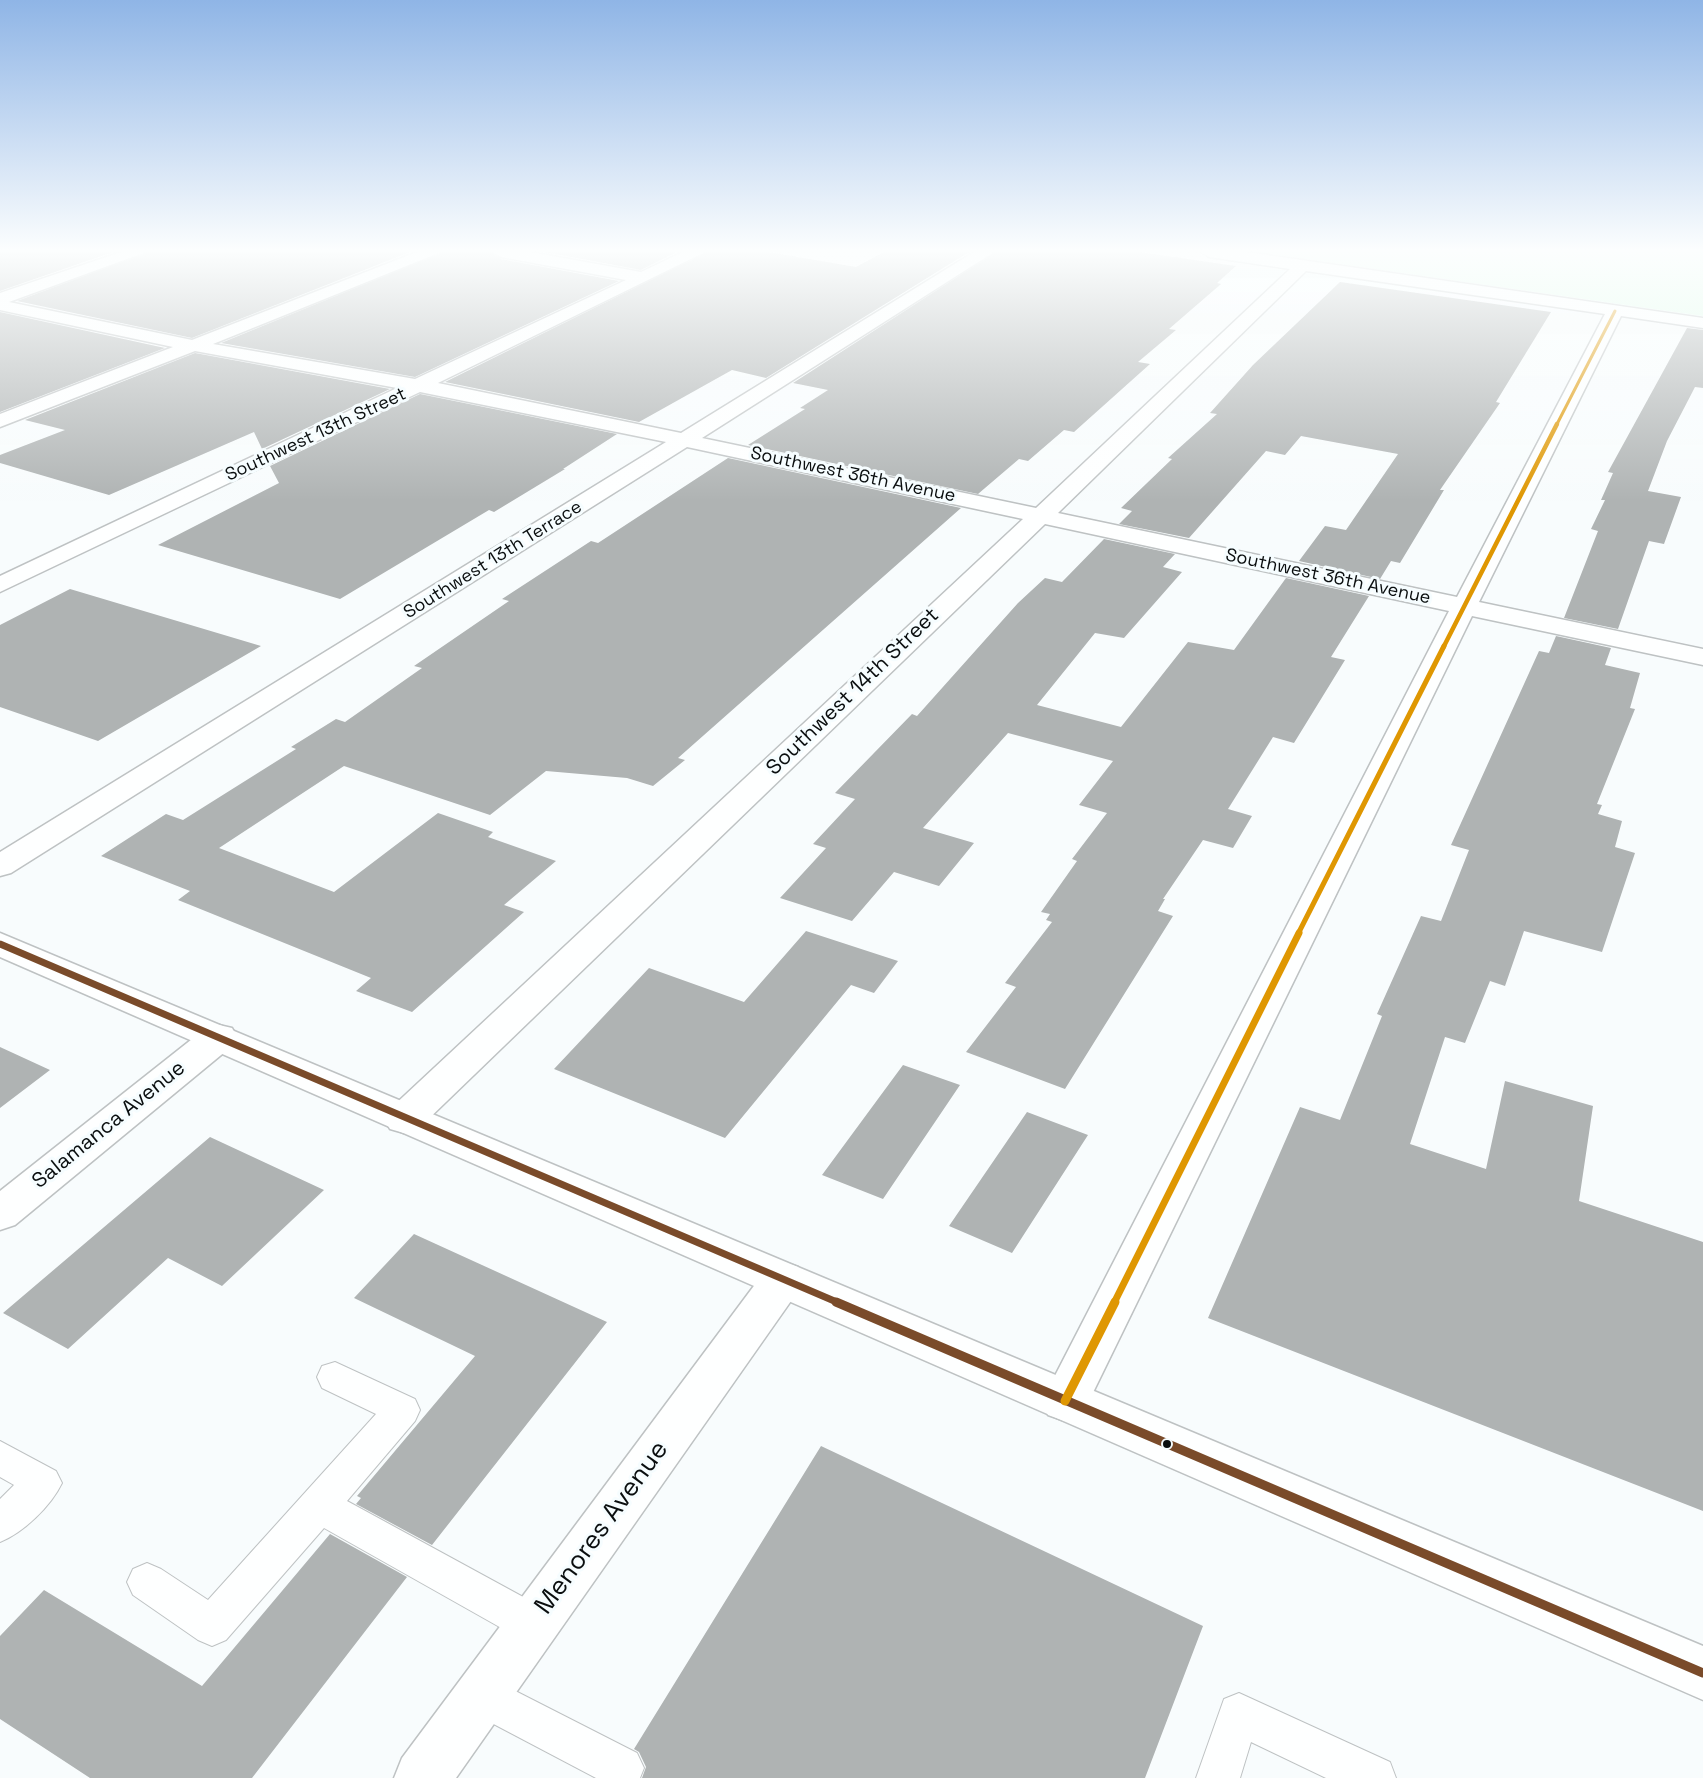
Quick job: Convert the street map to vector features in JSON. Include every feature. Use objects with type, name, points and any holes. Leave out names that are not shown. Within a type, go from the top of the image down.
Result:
[{"type":"street","name":"Southwest 36th Avenue","points":[[142,335],[420,386],[686,440],[1703,657]]},
{"type":"street","points":[[0,421],[222,335]]},
{"type":"street","name":"Southwest 13th Street","points":[[0,585],[526,335]]},
{"type":"street","name":"Southwest 13th Terrace","points":[[0,866],[854,335]]},
{"type":"street","name":"Southwest 14th Street","points":[[404,1119],[1230,335]]},
{"type":"street","points":[[1065,1401],[1340,850],[1603,335]]},
{"type":"street","points":[[0,944],[404,1119],[1703,1673]]},
{"type":"street","name":"Salamanca Avenue","points":[[0,1214],[219,1037]]},
{"type":"street","name":"Menores Avenue","points":[[422,1778],[783,1279]]},
{"type":"lane","points":[[147,1582],[212,1626],[402,1410],[335,1377]]},
{"type":"lane","points":[[0,1457],[43,1483],[0,1524]]},
{"type":"lane","points":[[319,1506],[533,1624]]},
{"type":"lane","points":[[482,1695],[622,1768]]},
{"type":"lane","points":[[1218,1778],[1239,1714],[1374,1778]]},
{"type":"building","points":[[0,335],[105,335],[165,348],[0,412]]},
{"type":"building","points":[[178,335],[200,335],[192,338]]},
{"type":"building","points":[[241,335],[504,335],[415,377],[221,343]]},
{"type":"building","points":[[540,335],[835,335],[766,378],[732,370],[639,422],[445,382]]},
{"type":"building","points":[[867,335],[1170,335],[1138,362],[1150,364],[1074,432],[1064,430],[1028,461],[1019,459],[978,494],[748,445],[805,409],[800,408],[828,390],[793,383]]},
{"type":"building","points":[[1284,335],[1537,335],[1496,402],[1500,403],[1440,490],[1444,490],[1400,563],[1391,561],[1380,579],[1299,561],[1325,526],[1346,530],[1398,454],[1301,436],[1285,455],[1266,451],[1189,538],[1119,524],[1132,511],[1121,508],[1172,459],[1168,458],[1217,414],[1210,413],[1253,365]]},
{"type":"building","points":[[1683,335],[1703,335],[1703,388],[1695,387],[1667,441],[1648,491],[1681,497],[1664,544],[1649,541],[1618,629],[1564,618],[1598,531],[1591,529],[1605,500],[1601,500],[1613,473],[1608,472]]},
{"type":"building","points":[[195,353],[390,389],[262,449],[254,432],[109,495],[0,463],[0,455],[65,430],[25,420]]},
{"type":"building","points":[[420,394],[617,434],[494,512],[489,510],[340,599],[158,545],[279,483],[270,466]]},
{"type":"building","points":[[728,458],[961,508],[678,758],[685,760],[653,786],[627,778],[546,771],[490,815],[344,766],[219,848],[334,892],[438,813],[493,832],[488,837],[556,861],[504,905],[524,912],[412,1012],[356,991],[371,978],[178,900],[190,891],[101,856],[166,814],[183,820],[296,749],[291,747],[336,719],[345,722],[422,668],[414,666],[509,601],[502,599],[591,541],[598,543]]},
{"type":"building","points":[[1104,539],[1175,554],[1163,567],[1182,572],[1124,638],[1095,633],[1037,705],[1121,727],[1188,642],[1234,650],[1286,578],[1369,596],[1331,657],[1345,660],[1294,743],[1273,737],[1228,809],[1252,816],[1233,848],[1203,840],[1163,899],[1165,899],[1158,911],[1173,916],[1065,1089],[966,1052],[1016,987],[1005,983],[1052,922],[1046,920],[1050,914],[1041,912],[1077,861],[1072,859],[1107,813],[1079,805],[1113,761],[1008,733],[923,828],[974,843],[939,886],[894,872],[852,921],[780,898],[826,848],[813,844],[855,799],[835,793],[912,714],[917,716],[1018,603],[1045,578],[1062,582]]},
{"type":"building","points":[[70,589],[261,646],[98,741],[0,707],[0,625]]},
{"type":"building","points":[[1556,636],[1611,648],[1605,665],[1640,673],[1630,708],[1635,709],[1597,804],[1602,805],[1598,814],[1622,821],[1615,847],[1635,853],[1602,952],[1524,931],[1505,986],[1490,981],[1465,1043],[1445,1037],[1410,1144],[1486,1169],[1505,1081],[1593,1106],[1579,1201],[1703,1242],[1703,1511],[1208,1318],[1300,1107],[1340,1120],[1382,1016],[1377,1014],[1421,916],[1441,921],[1469,850],[1451,845],[1539,651],[1549,653]]},
{"type":"building","points":[[806,931],[898,961],[874,993],[851,985],[725,1138],[554,1069],[649,968],[744,1002]]},
{"type":"building","points":[[0,1047],[50,1070],[0,1108]]},
{"type":"building","points":[[903,1065],[960,1085],[883,1199],[822,1175]]},
{"type":"building","points":[[1027,1112],[1088,1135],[1012,1253],[949,1226]]},
{"type":"building","points":[[210,1137],[324,1190],[222,1286],[168,1258],[68,1349],[3,1313]]},
{"type":"building","points":[[414,1234],[607,1322],[432,1545],[356,1504],[361,1498],[357,1496],[475,1356],[354,1298]]},
{"type":"building","points":[[821,1446],[1203,1626],[1145,1778],[642,1778],[646,1767],[639,1752],[634,1749]]},
{"type":"building","points":[[330,1534],[407,1577],[252,1778],[90,1778],[0,1719],[0,1636],[44,1590],[202,1686]]},
{"type":"transit line","points":[[1065,1401],[1340,850],[1603,335]]},
{"type":"transit line","points":[[0,944],[1703,1673]]}]
